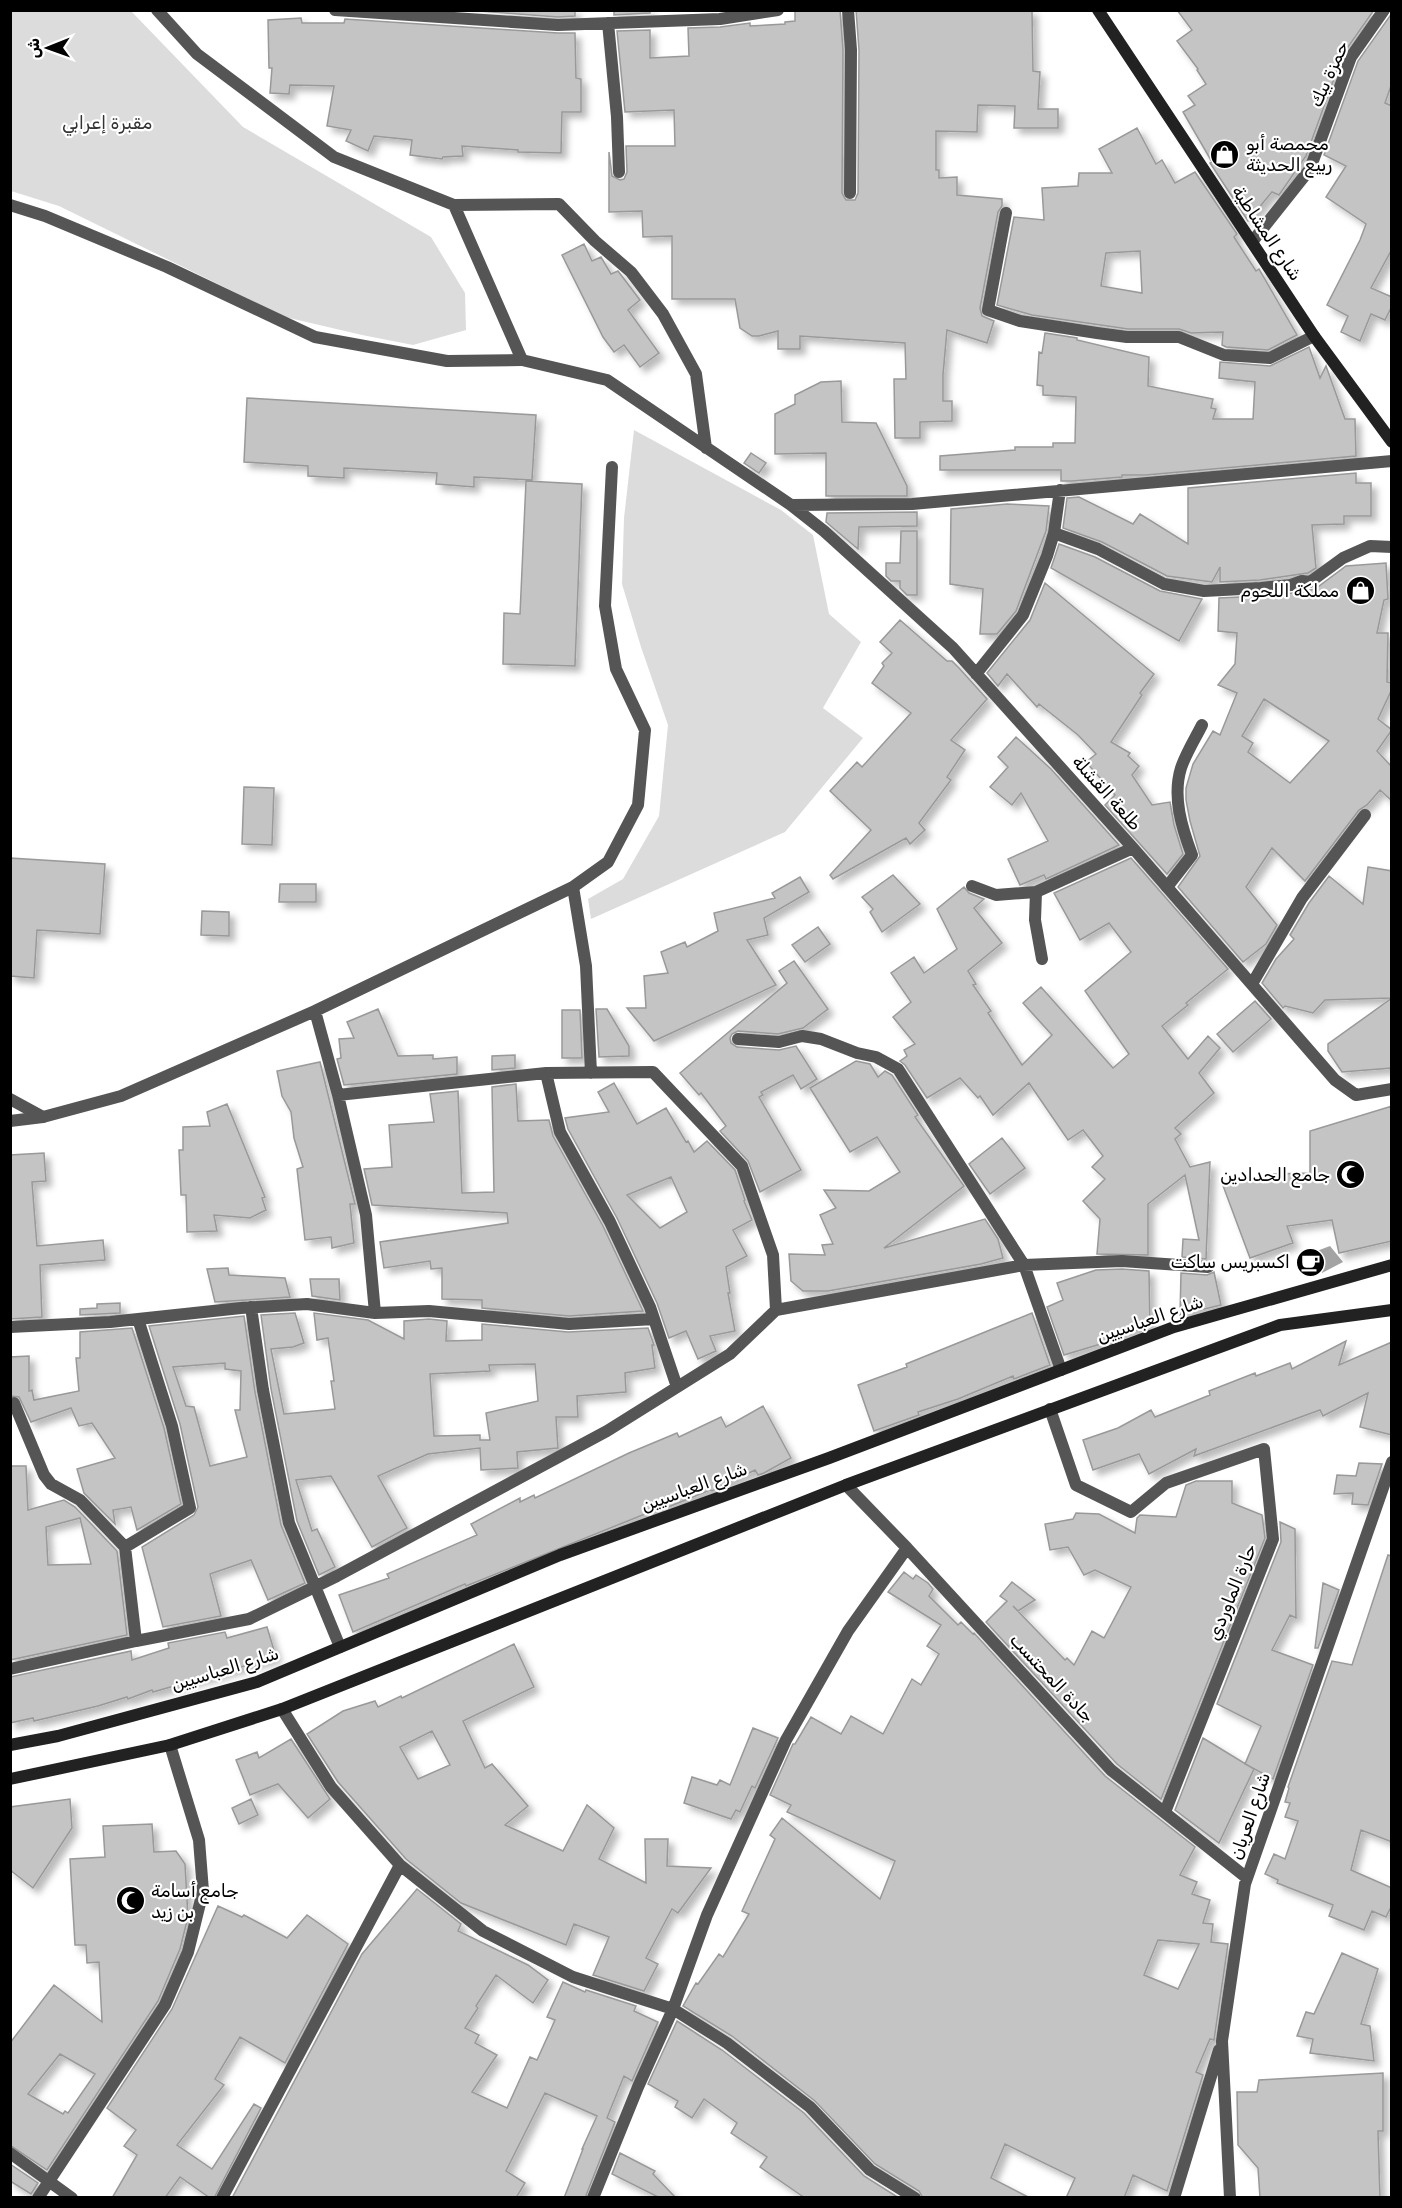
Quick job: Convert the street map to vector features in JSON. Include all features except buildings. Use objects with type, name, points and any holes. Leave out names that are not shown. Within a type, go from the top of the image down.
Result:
[{"type":"main road","name":"شارع المشاطية","points":[[1098,10],[1314,336],[1392,442]]},
{"type":"main road","name":"شارع العباسيين","points":[[10,1744],[58,1736],[257,1682],[560,1555],[829,1458],[1174,1327],[1392,1265]]},
{"type":"main road","points":[[10,1779],[170,1745],[282,1709],[846,1485],[1280,1325],[1392,1310]]},
{"type":"street","points":[[157,10],[197,54],[334,157],[454,205],[559,204],[595,241],[631,272],[663,314],[696,374],[706,448]]},
{"type":"street","points":[[335,10],[523,16],[558,26],[698,15],[720,19],[778,10]]},
{"type":"street","points":[[848,10],[851,50],[850,193]]},
{"type":"street","name":"حمزة بيك","points":[[1252,242],[1310,169],[1351,57],[1384,10]]},
{"type":"street","points":[[608,23],[617,117],[619,172]]},
{"type":"street","name":"طلعة القشلة","points":[[10,205],[45,216],[167,267],[315,337],[447,361],[522,360],[607,380],[791,505],[824,531],[953,648],[1133,848],[1335,1080],[1356,1095],[1392,1089]]},
{"type":"street","points":[[454,205],[522,360]]},
{"type":"street","points":[[1006,213],[988,310],[1020,321],[1097,333],[1127,337],[1179,337],[1224,355],[1270,358],[1314,336]]},
{"type":"street","points":[[791,505],[912,504],[1392,461]]},
{"type":"street","points":[[10,1121],[43,1117],[122,1096],[315,1011],[573,887],[608,862],[638,805],[645,730],[616,669],[605,606],[612,467]]},
{"type":"street","points":[[976,674],[1023,615],[1054,533],[1060,490]]},
{"type":"street","points":[[1054,533],[1098,549],[1164,584],[1204,591],[1262,588],[1291,585],[1302,581],[1310,582],[1343,558],[1370,546],[1392,547]]},
{"type":"street","points":[[1167,887],[1192,855],[1182,830],[1177,790],[1181,768],[1202,725]]},
{"type":"street","points":[[1252,984],[1302,898],[1365,815]]},
{"type":"street","points":[[972,886],[996,894],[1036,892],[1133,848]]},
{"type":"street","points":[[573,887],[586,966],[591,1073]]},
{"type":"street","points":[[1036,892],[1035,920],[1042,959]]},
{"type":"street","points":[[315,1011],[338,1095],[366,1215],[375,1313]]},
{"type":"street","points":[[738,1039],[780,1042],[802,1036],[821,1039],[857,1053],[876,1057],[898,1069],[1024,1265],[1061,1370]]},
{"type":"street","points":[[338,1095],[546,1073],[653,1072],[742,1166],[773,1255],[776,1310]]},
{"type":"street","points":[[546,1073],[560,1132],[610,1222],[654,1319],[677,1387]]},
{"type":"street","points":[[10,1099],[43,1117]]},
{"type":"street","points":[[10,1669],[249,1619],[315,1587],[607,1431],[730,1354],[776,1310],[1024,1265],[1122,1261],[1209,1267]]},
{"type":"street","points":[[10,1327],[138,1319],[251,1307],[307,1304],[375,1313],[429,1311],[569,1324],[654,1319]]},
{"type":"street","points":[[251,1307],[263,1390],[290,1523],[340,1647]]},
{"type":"street","points":[[125,1547],[190,1508],[172,1426],[138,1319]]},
{"type":"street","points":[[14,1403],[44,1475],[51,1484],[80,1500],[125,1547],[136,1641]]},
{"type":"street","name":"حارة الماوردي","points":[[1050,1409],[1076,1485],[1131,1512],[1166,1483],[1264,1449],[1273,1539],[1165,1812]]},
{"type":"street","name":"شارع العريان","points":[[1230,2198],[1222,2041],[1247,1878],[1392,1462]]},
{"type":"street","name":"جادة المحتسب","points":[[846,1485],[1111,1770],[1247,1878]]},
{"type":"street","points":[[593,2198],[638,2087],[673,2009],[708,1915],[786,1740],[848,1631],[907,1548]]},
{"type":"street","points":[[282,1709],[331,1787],[400,1864],[483,1931],[573,1977],[673,2009],[727,2043],[810,2107],[870,2170],[915,2198]]},
{"type":"street","points":[[38,2198],[165,2005],[189,1952],[203,1891],[199,1840],[170,1745]]},
{"type":"street","points":[[222,2198],[400,1864]]},
{"type":"street","points":[[1174,2198],[1222,2041]]},
{"type":"street","points":[[10,2153],[72,2198]]},
{"type":"green space","name":"مقبرة إعرابي","points":[[11,11],[131,11],[243,127],[431,237],[465,293],[466,330],[413,345],[285,317],[59,206],[11,191]]},
{"type":"green space","points":[[634,430],[781,510],[813,535],[829,614],[861,642],[823,708],[863,738],[785,832],[591,919],[588,899],[623,879],[659,816],[668,725],[622,584],[624,518]]},
{"type":"shaded area","points":[[1330,1246],[1343,1262],[1322,1273],[1314,1252]]},
{"type":"place","name":"محمصة أبو ربيع الحديثة","points":[[1225,154]]},
{"type":"place","name":"مملكة اللحوم","points":[[1360,591]]},
{"type":"place","name":"جامع الحدادين","points":[[1351,1175]]},
{"type":"place","name":"اكسبريس ساكت","points":[[1311,1262]]},
{"type":"place","name":"جامع أسامة بن زيد","points":[[130,1901]]}]
